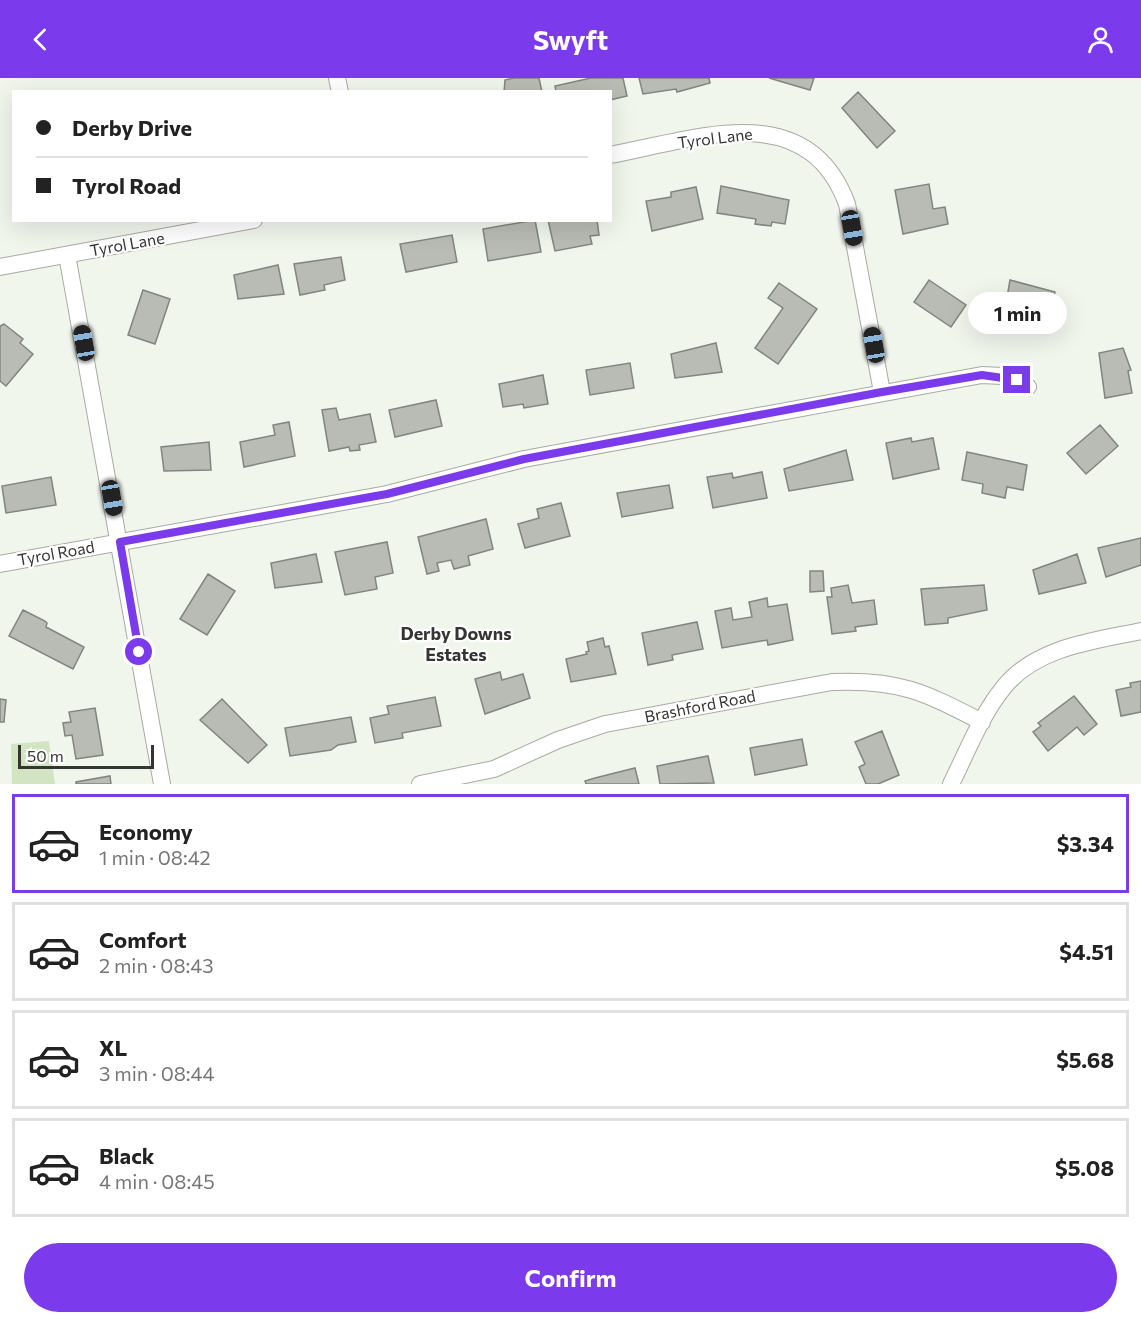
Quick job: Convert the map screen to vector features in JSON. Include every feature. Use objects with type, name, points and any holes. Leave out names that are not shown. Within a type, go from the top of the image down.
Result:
[{"type":"street","name":"Tyrol Lane","points":[[612,155],[748,131],[782,136],[798,143],[824,162],[842,189],[847,204],[882,392]]},
{"type":"street","name":"Tyrol Lane","points":[[0,267],[243,222]]},
{"type":"street","points":[[67,255],[162,784]]},
{"type":"street","name":"Tyrol Road","points":[[0,564],[387,494],[524,459],[882,392],[982,375],[1002,376],[1028,387]]},
{"type":"street","points":[[951,784],[982,722],[1004,686],[1036,661],[1083,644],[1141,631]]},
{"type":"street","name":"Brashford Road","points":[[420,784],[494,769],[558,740],[605,724],[832,682],[864,680],[893,683],[927,694],[982,722]]},
{"type":"green space","points":[[49,741],[55,784],[12,784],[11,744]]},
{"type":"building","points":[[539,78],[542,90],[504,90],[505,80]]},
{"type":"building","points":[[591,78],[623,78],[627,96],[612,100],[612,90],[556,90],[555,86]]},
{"type":"building","points":[[639,78],[709,78],[710,83],[677,92],[676,89],[643,94]]},
{"type":"building","points":[[769,78],[814,78],[810,90]]},
{"type":"building","points":[[858,92],[895,131],[877,148],[842,108]]},
{"type":"building","points":[[929,184],[933,209],[945,207],[948,224],[903,234],[895,190]]},
{"type":"building","points":[[721,186],[789,200],[785,224],[772,222],[771,226],[755,224],[756,219],[717,213]]},
{"type":"building","points":[[696,187],[703,219],[652,231],[646,201],[671,197],[671,192]]},
{"type":"building","points":[[535,222],[541,252],[488,261],[483,229]]},
{"type":"building","points":[[548,222],[597,222],[599,235],[590,236],[592,244],[555,251]]},
{"type":"building","points":[[452,235],[457,262],[406,272],[400,244]]},
{"type":"building","points":[[341,257],[345,280],[324,285],[325,290],[300,295],[294,264]]},
{"type":"building","points":[[278,265],[284,294],[238,299],[234,275]]},
{"type":"building","points":[[929,280],[966,305],[951,327],[914,302]]},
{"type":"building","points":[[1010,280],[1055,292],[1050,315],[1005,309]]},
{"type":"building","points":[[779,283],[817,309],[778,364],[755,348],[783,308],[768,298]]},
{"type":"building","points":[[143,290],[170,299],[155,344],[128,335]]},
{"type":"building","points":[[4,324],[23,339],[20,343],[33,354],[6,386],[0,381],[0,326]]},
{"type":"building","points":[[716,343],[722,372],[675,378],[671,354]]},
{"type":"building","points":[[1123,348],[1131,370],[1128,371],[1132,393],[1105,398],[1099,353]]},
{"type":"building","points":[[630,363],[634,388],[590,395],[586,370]]},
{"type":"building","points":[[543,375],[548,404],[524,408],[523,404],[503,407],[499,384]]},
{"type":"building","points":[[436,400],[442,426],[395,437],[389,410]]},
{"type":"building","points":[[336,408],[339,420],[370,414],[376,442],[359,445],[360,450],[350,451],[349,447],[329,451],[322,410]]},
{"type":"building","points":[[289,422],[295,456],[244,467],[240,442],[275,435],[273,425]]},
{"type":"building","points":[[1100,425],[1118,446],[1086,474],[1067,453]]},
{"type":"building","points":[[911,438],[912,442],[933,438],[939,469],[893,479],[886,443]]},
{"type":"building","points":[[209,442],[211,470],[164,471],[161,447]]},
{"type":"building","points":[[846,450],[853,480],[789,491],[784,469]]},
{"type":"building","points":[[967,452],[1027,465],[1023,490],[1007,487],[1005,498],[982,493],[983,484],[962,480]]},
{"type":"building","points":[[762,472],[767,498],[713,508],[707,477],[732,473],[733,478]]},
{"type":"building","points":[[51,477],[56,505],[6,513],[2,486]]},
{"type":"building","points":[[669,485],[673,508],[622,517],[617,493]]},
{"type":"building","points":[[561,503],[570,536],[525,548],[518,524],[539,518],[537,509]]},
{"type":"building","points":[[486,519],[493,549],[468,556],[470,565],[454,569],[451,560],[437,563],[439,571],[427,574],[418,537]]},
{"type":"building","points":[[1141,538],[1141,565],[1106,577],[1098,548]]},
{"type":"building","points":[[387,542],[393,573],[375,577],[377,589],[345,595],[335,552]]},
{"type":"building","points":[[316,554],[322,582],[275,588],[271,563]]},
{"type":"building","points":[[1077,554],[1086,583],[1039,594],[1033,570]]},
{"type":"building","points":[[810,571],[823,571],[824,591],[810,592]]},
{"type":"building","points":[[208,574],[235,591],[207,635],[180,619]]},
{"type":"building","points":[[848,585],[852,603],[874,600],[877,624],[855,627],[856,631],[832,634],[827,597],[832,597],[831,588]]},
{"type":"building","points":[[984,585],[987,610],[948,618],[948,623],[925,625],[921,589]]},
{"type":"building","points":[[767,598],[768,607],[787,604],[793,640],[768,645],[767,640],[722,648],[715,611],[731,608],[733,620],[752,617],[749,602]]},
{"type":"building","points":[[23,610],[45,621],[46,627],[84,647],[73,669],[9,636]]},
{"type":"building","points":[[697,622],[703,649],[672,655],[673,660],[648,665],[642,633]]},
{"type":"building","points":[[603,638],[605,647],[609,646],[616,674],[571,682],[566,659],[587,654],[586,652],[589,651],[587,642]]},
{"type":"building","points":[[500,672],[502,680],[523,674],[530,698],[485,714],[475,679]]},
{"type":"building","points":[[1141,681],[1141,712],[1121,716],[1116,690],[1131,687],[1130,683]]},
{"type":"building","points":[[1074,696],[1097,724],[1084,735],[1077,727],[1048,751],[1033,732],[1041,726],[1038,723]]},
{"type":"building","points":[[435,697],[441,726],[402,733],[403,738],[375,743],[370,718],[389,714],[387,706]]},
{"type":"building","points":[[0,699],[6,700],[4,722],[0,722]]},
{"type":"building","points":[[222,699],[267,745],[248,763],[200,720]]},
{"type":"building","points":[[95,708],[103,755],[76,759],[72,735],[65,736],[63,723],[71,722],[69,712]]},
{"type":"building","points":[[351,717],[356,742],[338,745],[331,750],[290,756],[285,728]]},
{"type":"building","points":[[882,731],[899,775],[878,784],[866,784],[859,767],[865,764],[855,742]]},
{"type":"building","points":[[802,739],[807,765],[755,775],[750,748]]},
{"type":"building","points":[[708,756],[714,783],[660,784],[657,766]]},
{"type":"building","points":[[635,768],[639,784],[586,784],[585,781],[595,778]]},
{"type":"building","points":[[110,776],[111,784],[76,784],[76,782]]},
{"type":"district","name":"Derby Downs Estates","points":[[456,644]]},
{"type":"route","points":[[139,652],[120,542],[387,494],[524,459],[882,392],[982,375],[1002,376],[1017,380]]}]
